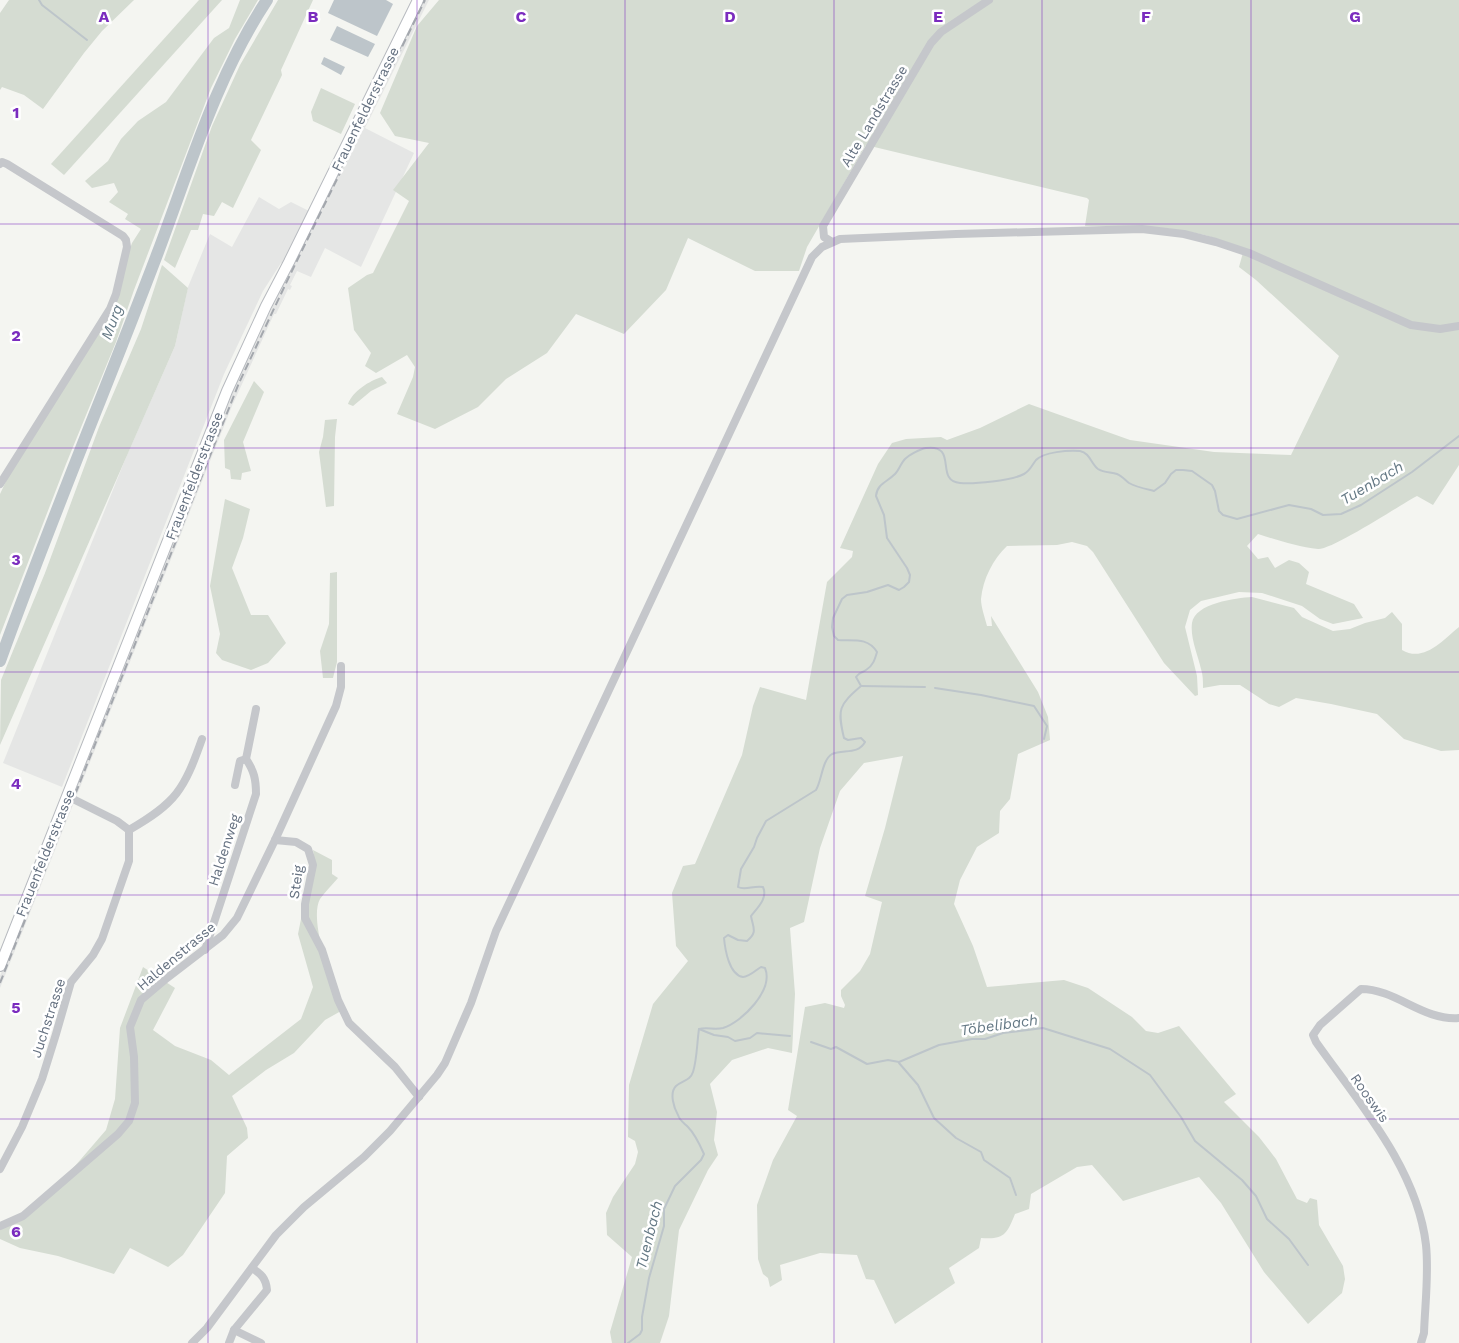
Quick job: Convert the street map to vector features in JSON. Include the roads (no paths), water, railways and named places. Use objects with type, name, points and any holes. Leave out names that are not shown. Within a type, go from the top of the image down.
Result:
[{"type":"main road","name":"Frauenfelderstrasse","points":[[0,966],[234,376],[266,306],[418,0]]},
{"type":"street","name":"Alte Landstrasse","points":[[832,242],[824,236],[823,226],[932,43],[941,32],[989,0]]},
{"type":"street","points":[[0,164],[2,162],[7,164],[123,236],[127,247],[116,294],[110,309],[0,484]]},
{"type":"street","points":[[192,1343],[207,1328],[276,1236],[304,1207],[364,1157],[390,1131],[445,1063],[471,1004],[496,931],[508,904],[812,257],[822,247],[840,239],[946,235],[1142,229],[1184,234],[1249,253],[1411,325],[1440,329],[1459,326]]},
{"type":"street","name":"Haldenstrasse","points":[[0,1226],[23,1216],[118,1134],[129,1121],[135,1103],[134,1057],[130,1027],[141,1000],[223,935],[237,918],[336,706],[341,687],[341,666]]},
{"type":"street","points":[[235,785],[240,761],[246,759],[256,709]]},
{"type":"street","points":[[67,796],[117,821],[128,830],[152,817],[170,802],[184,785],[202,739]]},
{"type":"street","name":"Haldenweg","points":[[205,950],[256,794],[256,779],[246,759]]},
{"type":"street","name":"Juchstrasse","points":[[0,1169],[22,1127],[42,1079],[70,982],[93,954],[102,939],[129,861],[128,830]]},
{"type":"street","name":"Steig","points":[[275,840],[296,842],[308,849],[313,865],[304,918],[322,950],[338,1000],[350,1023],[395,1067],[419,1097]]},
{"type":"street","name":"Rooswis","points":[[1421,1343],[1424,1333],[1426,1243],[1408,1181],[1393,1153],[1313,1035],[1320,1025],[1361,989],[1374,989],[1433,1016],[1448,1019],[1459,1018]]},
{"type":"street","points":[[229,1343],[234,1330],[267,1290],[262,1274],[252,1268]]},
{"type":"street","points":[[234,1330],[260,1343]]},
{"type":"waterway","points":[[39,0],[42,5],[87,40]]},
{"type":"waterway","name":"Murg","points":[[0,661],[158,252],[205,123],[233,60],[267,0]]},
{"type":"waterway","name":"Tuenbach","points":[[628,1343],[640,1334],[642,1330],[642,1317],[649,1278],[664,1226],[664,1209],[675,1186],[701,1160],[704,1154],[695,1136],[676,1112],[673,1100],[674,1089],[690,1077],[693,1072],[699,1029],[720,1029],[731,1025],[754,1004],[765,986],[767,977],[765,968],[761,967],[745,977],[738,975],[731,967],[725,948],[724,938],[728,935],[738,940],[747,941],[753,935],[754,930],[751,916],[764,895],[763,887],[738,887],[741,869],[766,821],[816,790],[824,765],[832,754],[858,749],[865,742],[861,738],[848,740],[844,738],[841,714],[844,703],[861,686],[856,677],[870,666],[877,652],[865,642],[838,640],[834,636],[832,627],[833,618],[842,599],[847,595],[867,592],[888,585],[899,590],[909,582],[910,575],[907,568],[887,538],[884,515],[876,496],[880,486],[898,471],[907,457],[926,448],[936,448],[942,452],[948,476],[952,481],[960,483],[992,482],[1018,476],[1026,473],[1040,457],[1063,451],[1080,451],[1086,454],[1100,470],[1117,474],[1129,483],[1154,491],[1165,483],[1176,470],[1192,471],[1212,485],[1219,511],[1223,515],[1237,519],[1289,505],[1311,509],[1323,515],[1341,514],[1361,505],[1412,472],[1459,436]]},
{"type":"waterway","points":[[861,686],[925,687]]},
{"type":"waterway","points":[[935,688],[1034,706],[1047,726],[1044,739]]},
{"type":"waterway","name":"Töbelibach","points":[[811,1042],[831,1049],[836,1047],[867,1064],[888,1060],[899,1062],[939,1045],[972,1039],[985,1039],[1003,1033],[1043,1028],[1110,1049],[1150,1075],[1181,1117],[1195,1141],[1242,1180],[1256,1196],[1267,1219],[1289,1239],[1308,1265]]},
{"type":"waterway","name":"Töbelibach","points":[[699,1029],[714,1035],[728,1037],[735,1041],[750,1038],[757,1033],[790,1036]]},
{"type":"waterway","points":[[899,1063],[918,1085],[934,1118],[956,1138],[981,1152],[984,1160],[1010,1178],[1016,1195]]},
{"type":"railway","points":[[0,983],[239,383],[425,0]]}]
